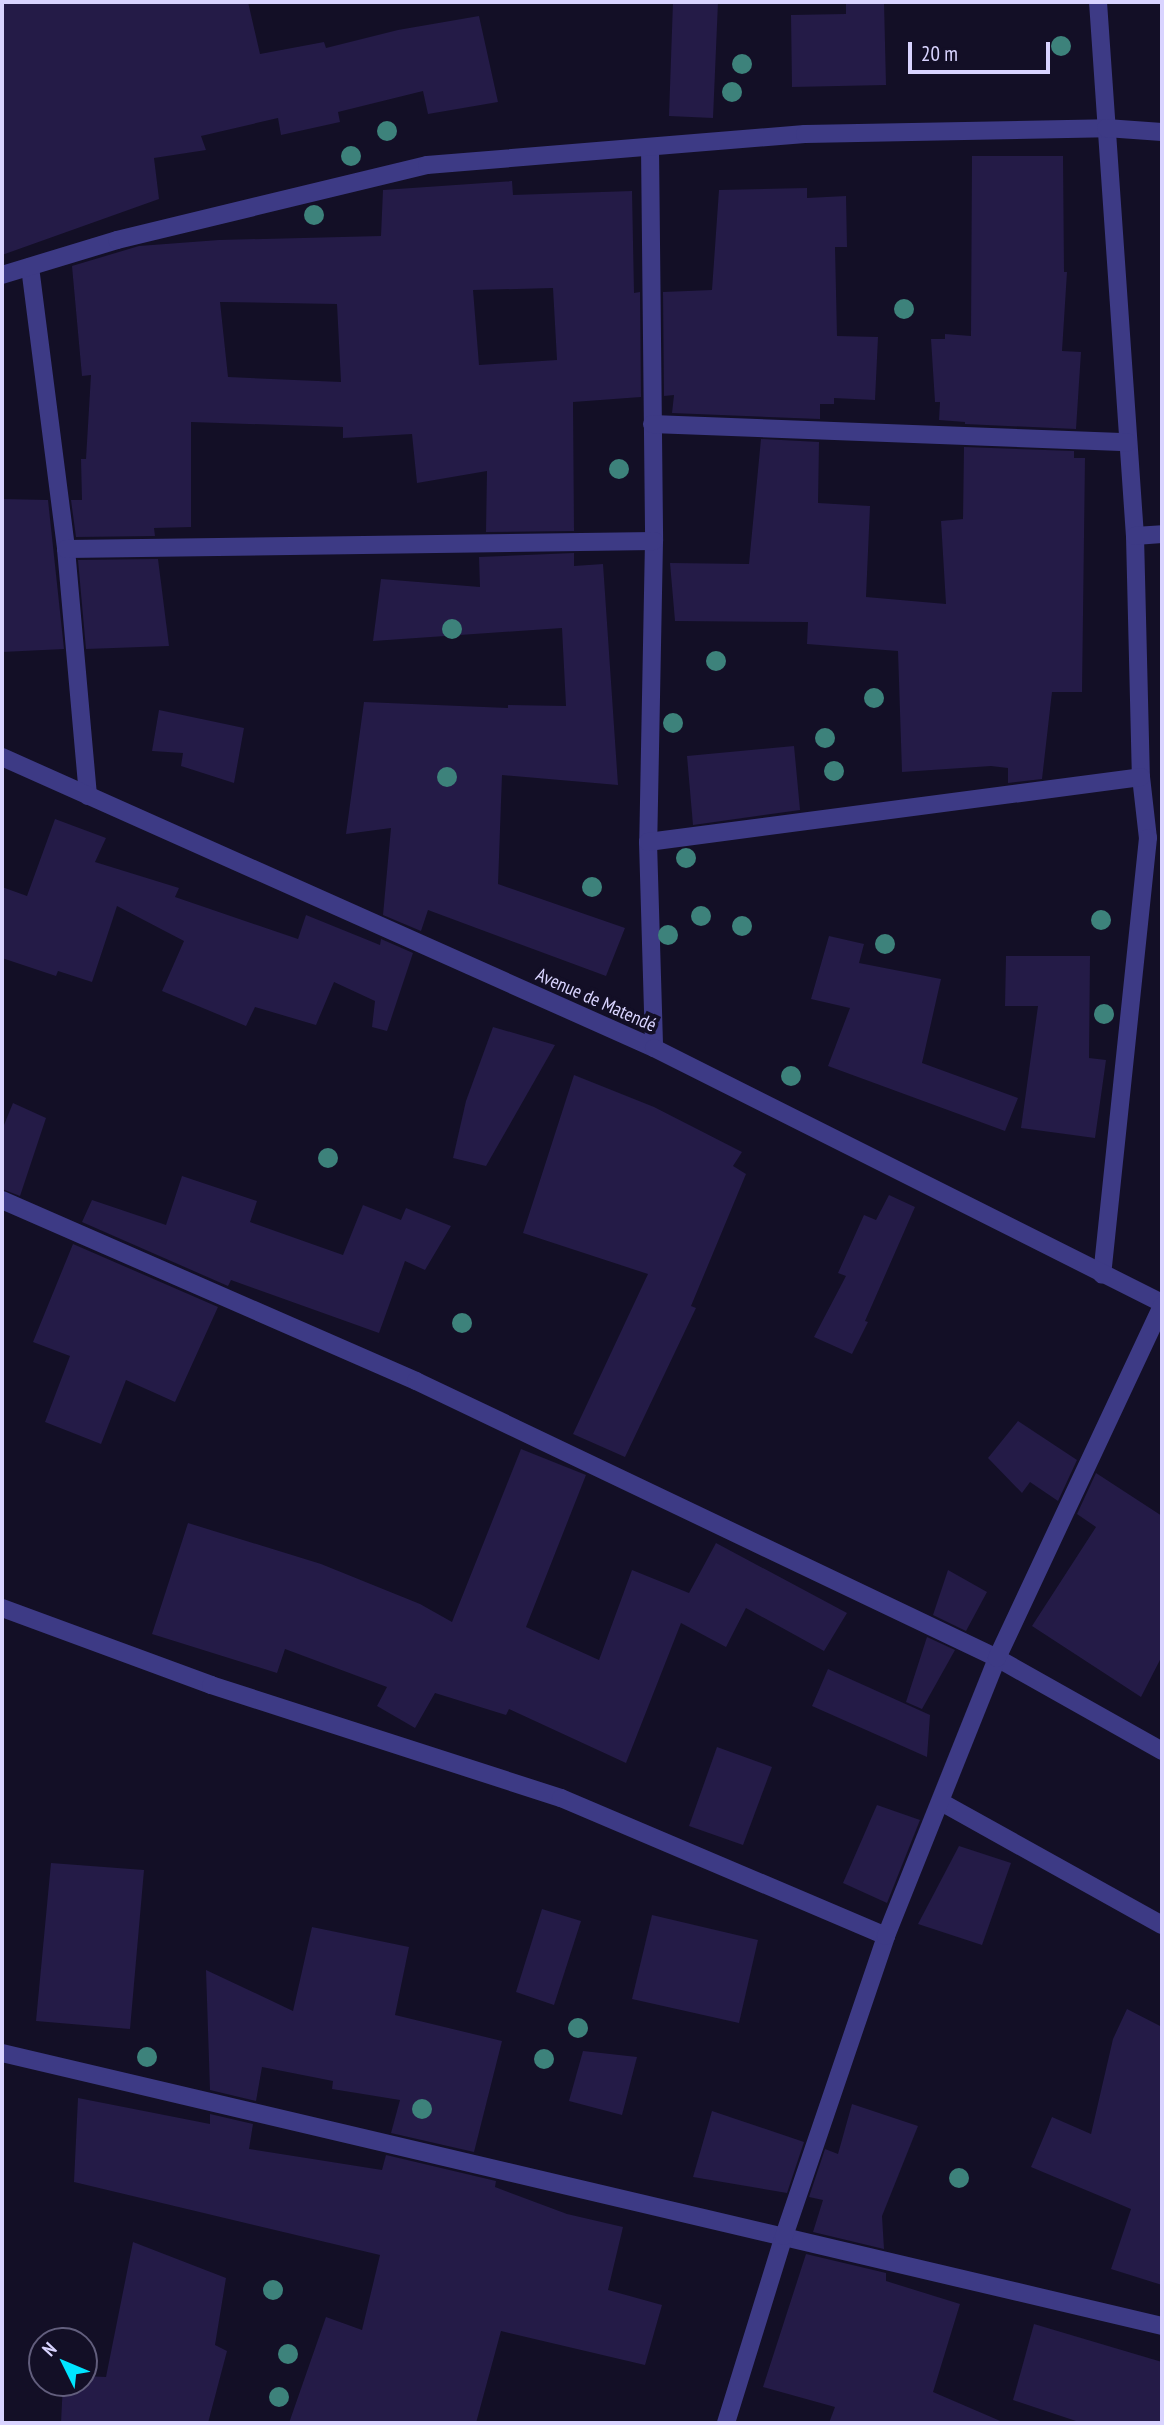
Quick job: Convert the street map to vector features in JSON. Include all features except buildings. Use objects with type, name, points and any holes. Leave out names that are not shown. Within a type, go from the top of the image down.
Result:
[{"type":"street","points":[[1098,2],[1135,536],[1140,777],[1155,838],[1102,1275]]},
{"type":"street","points":[[2,275],[117,240],[427,165],[805,134],[1106,128],[1162,132]]},
{"type":"street","points":[[650,147],[654,541],[648,842],[654,1048]]},
{"type":"street","points":[[30,267],[66,549],[88,796]]},
{"type":"street","points":[[652,424],[1128,442]]},
{"type":"street","points":[[1135,536],[1162,534]]},
{"type":"street","points":[[66,549],[654,541]]},
{"type":"street","name":"Avenue de Matendé","points":[[2,757],[654,1048],[1162,1305]]},
{"type":"street","points":[[648,842],[1140,777]]},
{"type":"street","points":[[2,1200],[416,1381],[997,1658],[1162,1751]]},
{"type":"street","points":[[728,2423],[784,2236],[886,1936],[997,1658],[1162,1305]]},
{"type":"street","points":[[2,1608],[211,1685],[561,1798],[886,1936]]},
{"type":"street","points":[[941,1802],[1162,1925]]},
{"type":"street","points":[[2,2053],[1162,2326]]}]
